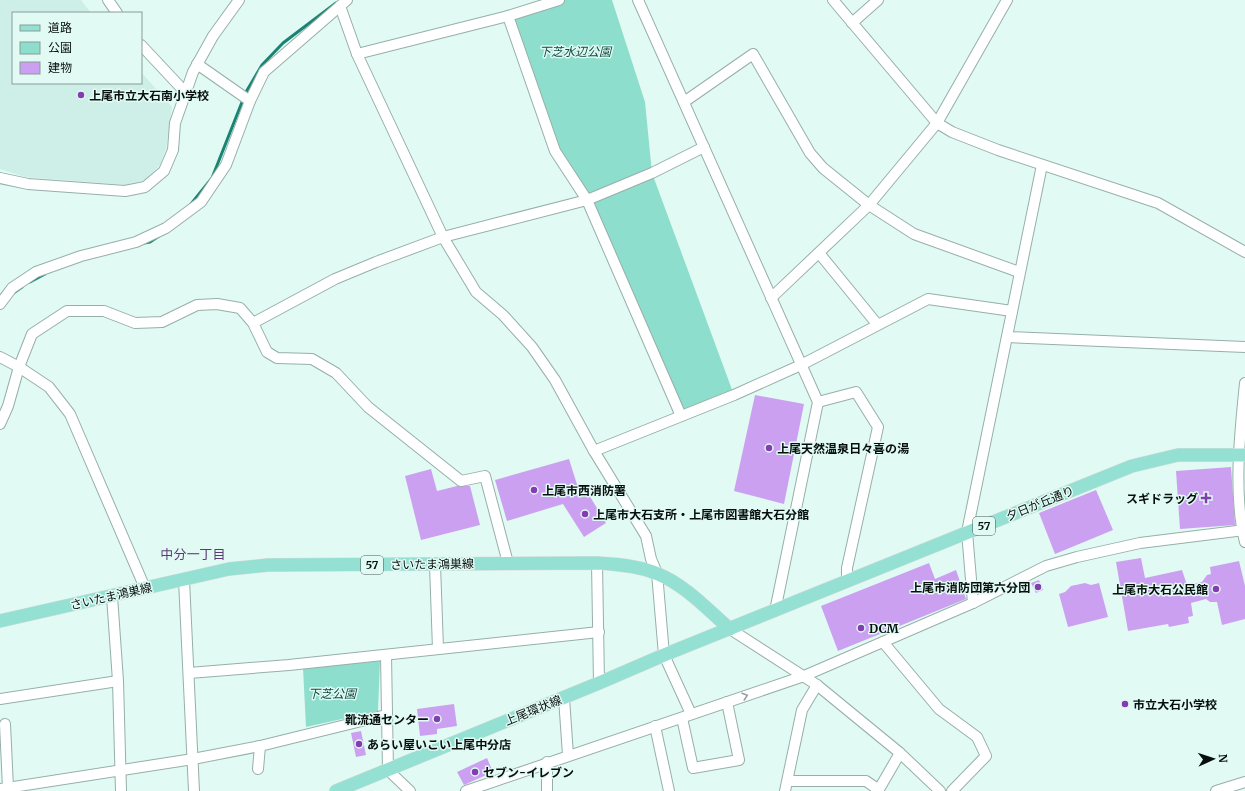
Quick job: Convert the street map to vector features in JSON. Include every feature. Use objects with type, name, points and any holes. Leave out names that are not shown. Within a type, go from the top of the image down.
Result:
[{"type":"main road","name":"夕日が丘通り","points":[[730,628],[1132,466],[1178,455],[1242,455]]},
{"type":"main road","name":"さいたま鴻巣線","points":[[0,620],[229,569],[268,565],[597,563],[618,564],[657,573],[672,581],[730,628]]},
{"type":"main road","name":"上尾環状線","points":[[336,791],[564,698],[730,628]]},
{"type":"street","points":[[108,0],[116,12]]},
{"type":"street","points":[[0,178],[28,184],[125,191],[145,187],[164,172],[173,150],[175,123],[185,92],[197,64],[213,36],[238,0]]},
{"type":"street","points":[[356,54],[508,16],[559,0]]},
{"type":"street","points":[[638,0],[818,402],[775,611]]},
{"type":"street","points":[[833,0],[937,123],[952,132],[1042,165],[1158,203],[1245,252]]},
{"type":"street","points":[[852,23],[878,0]]},
{"type":"street","points":[[771,298],[869,205],[937,123],[1007,0]]},
{"type":"street","points":[[0,304],[12,288],[36,272],[81,256],[136,242],[166,228],[201,202],[226,165],[250,101],[264,72],[344,3],[356,54],[443,237],[476,292],[503,315],[532,347],[555,380],[594,451],[646,536],[651,559],[657,573],[664,655],[686,716],[693,768],[739,760],[727,702]]},
{"type":"street","points":[[508,16],[555,151],[587,200],[681,416]]},
{"type":"street","points":[[142,46],[185,92]]},
{"type":"street","points":[[684,102],[753,54],[810,153],[823,168],[869,205],[914,234],[1019,272]]},
{"type":"street","points":[[197,64],[250,101]]},
{"type":"street","points":[[253,324],[335,279],[376,262],[443,237],[587,200],[652,173],[704,147]]},
{"type":"street","points":[[973,603],[967,532],[1042,165]]},
{"type":"street","points":[[819,253],[877,324]]},
{"type":"street","points":[[594,451],[802,365],[877,324],[928,299],[1012,311]]},
{"type":"street","points":[[0,424],[8,406],[19,366],[32,334],[67,311],[104,311],[135,323],[155,323],[162,322],[198,305],[217,304],[240,308],[253,324],[267,352],[277,358],[312,359],[336,373],[368,407],[461,481],[485,476],[508,563]]},
{"type":"street","points":[[1007,337],[1245,347]]},
{"type":"street","points":[[0,357],[19,366],[49,387],[70,414],[145,588]]},
{"type":"street","points":[[1245,383],[1242,455],[1243,530],[1245,542]]},
{"type":"street","points":[[818,402],[856,392],[878,427],[847,568],[847,581]]},
{"type":"street","points":[[466,791],[547,762],[804,676],[973,603],[1046,566],[1076,557],[1140,543],[1243,530]]},
{"type":"street","points":[[597,563],[600,683]]},
{"type":"street","points":[[434,565],[438,648]]},
{"type":"street","points":[[184,580],[194,791]]},
{"type":"street","points":[[112,596],[118,681],[121,791]]},
{"type":"street","points":[[730,628],[817,685],[900,753],[940,791]]},
{"type":"street","points":[[189,673],[386,655],[438,648],[599,632]]},
{"type":"street","points":[[883,642],[939,709],[977,737],[986,756],[952,791]]},
{"type":"street","points":[[386,655],[388,770],[410,791]]},
{"type":"street","points":[[0,699],[118,681]]},
{"type":"street","points":[[817,685],[802,710],[786,786],[866,781],[879,791],[900,753]]},
{"type":"street","points":[[564,698],[568,755]]},
{"type":"street","points":[[5,724],[4,789],[52,786],[121,771],[193,759],[260,746],[386,715]]},
{"type":"street","points":[[655,726],[669,791]]},
{"type":"street","points":[[258,769],[260,746]]},
{"type":"street","points":[[547,762],[547,791]]},
{"type":"street","points":[[1216,791],[1245,782]]},
{"type":"shaded area","name":"上尾市立大石南小学校","points":[[0,0],[81,0],[90,12],[12,12],[12,84],[142,84],[142,73],[172,107],[166,149],[160,165],[145,180],[126,185],[25,177],[0,169]]},
{"type":"green space","name":"下芝水辺公園","points":[[559,0],[612,0],[645,102],[652,173],[734,395],[681,416],[587,200],[555,151],[508,16]]},
{"type":"green space","name":"下芝公園","points":[[380,661],[378,711],[306,727],[303,668]]},
{"type":"building","name":"上尾天然温泉日々喜の湯","points":[[755,395],[804,404],[784,504],[734,491]]},
{"type":"building","name":"上尾市西消防署","points":[[569,459],[580,494],[586,490],[606,523],[584,537],[563,504],[507,521],[495,480]]},
{"type":"building","points":[[1231,467],[1235,525],[1180,529],[1176,471]]},
{"type":"building","points":[[431,469],[437,491],[457,486],[470,486],[480,525],[421,540],[405,476]]},
{"type":"building","points":[[1096,490],[1113,530],[1055,554],[1039,513]]},
{"type":"building","points":[[1141,558],[1145,578],[1182,570],[1187,585],[1202,582],[1207,575],[1211,574],[1210,567],[1239,561],[1245,586],[1245,619],[1222,625],[1217,602],[1210,602],[1206,599],[1191,603],[1193,616],[1188,617],[1189,623],[1169,627],[1168,624],[1128,631],[1116,562]]},
{"type":"building","name":"DCM","points":[[929,563],[935,579],[956,570],[966,599],[838,651],[821,606]]},
{"type":"building","points":[[1039,580],[1043,590],[1036,593],[1031,583]]},
{"type":"building","points":[[1085,583],[1091,585],[1099,583],[1108,617],[1068,627],[1059,594],[1065,592],[1071,586]]},
{"type":"building","points":[[454,704],[457,726],[437,729],[437,734],[420,736],[417,709]]},
{"type":"building","points":[[361,731],[366,755],[356,757],[351,733]]},
{"type":"building","name":"セブン-イレブン","points":[[487,758],[493,772],[464,785],[457,772]]},
{"type":"waterway","points":[[191,204],[212,178],[246,92],[262,65],[283,43],[336,3]]},
{"type":"waterway","points":[[144,243],[150,242],[159,236]]},
{"type":"waterway","points":[[30,282],[45,274]]},
{"type":"waterway","points":[[12,294],[22,287]]},
{"type":"place","name":"上尾市立大石南小学校","points":[[81,95]]},
{"type":"place","name":"上尾天然温泉日々喜の湯","points":[[769,448]]},
{"type":"place","name":"上尾市西消防署","points":[[534,490]]},
{"type":"place","name":"スギドラッグ","points":[[1206,498]]},
{"type":"place","name":"上尾市大石支所・上尾市図書館大石分館","points":[[585,514]]},
{"type":"place","name":"上尾市消防団第六分団","points":[[1038,587]]},
{"type":"place","name":"上尾市大石公民館","points":[[1216,589]]},
{"type":"place","name":"DCM","points":[[861,628]]},
{"type":"place","name":"市立大石小学校","points":[[1125,704]]},
{"type":"place","name":"靴流通センター","points":[[437,719]]},
{"type":"place","name":"あらい屋いこい上尾中分店","points":[[359,744]]},
{"type":"place","name":"セブン-イレブン","points":[[475,772]]},
{"type":"district","name":"中分一丁目","points":[[193,554]]}]
